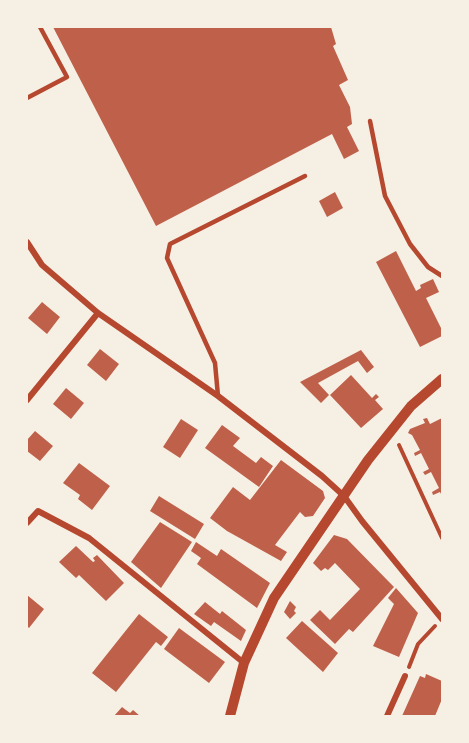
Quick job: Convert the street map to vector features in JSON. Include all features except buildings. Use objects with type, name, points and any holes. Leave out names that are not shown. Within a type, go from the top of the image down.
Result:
[{"type":"street","points":[[27,242],[42,265],[98,313],[218,396],[322,476],[344,496],[442,619]]},
{"type":"street","points":[[27,400],[98,313]]},
{"type":"street","points":[[230,716],[244,663],[274,598],[368,460],[411,406],[442,379]]},
{"type":"street","points":[[27,523],[38,511],[89,538],[244,663]]},
{"type":"street","points":[[387,716],[407,674]]},
{"type":"lane","points":[[27,98],[67,77],[40,27]]},
{"type":"lane","points":[[370,121],[385,196],[410,244],[428,267],[442,276]]},
{"type":"lane","points":[[218,396],[215,363],[167,258],[170,244],[304,176]]},
{"type":"path","points":[[392,430],[442,538]]},
{"type":"path","points":[[407,674],[418,644],[442,619]]}]
